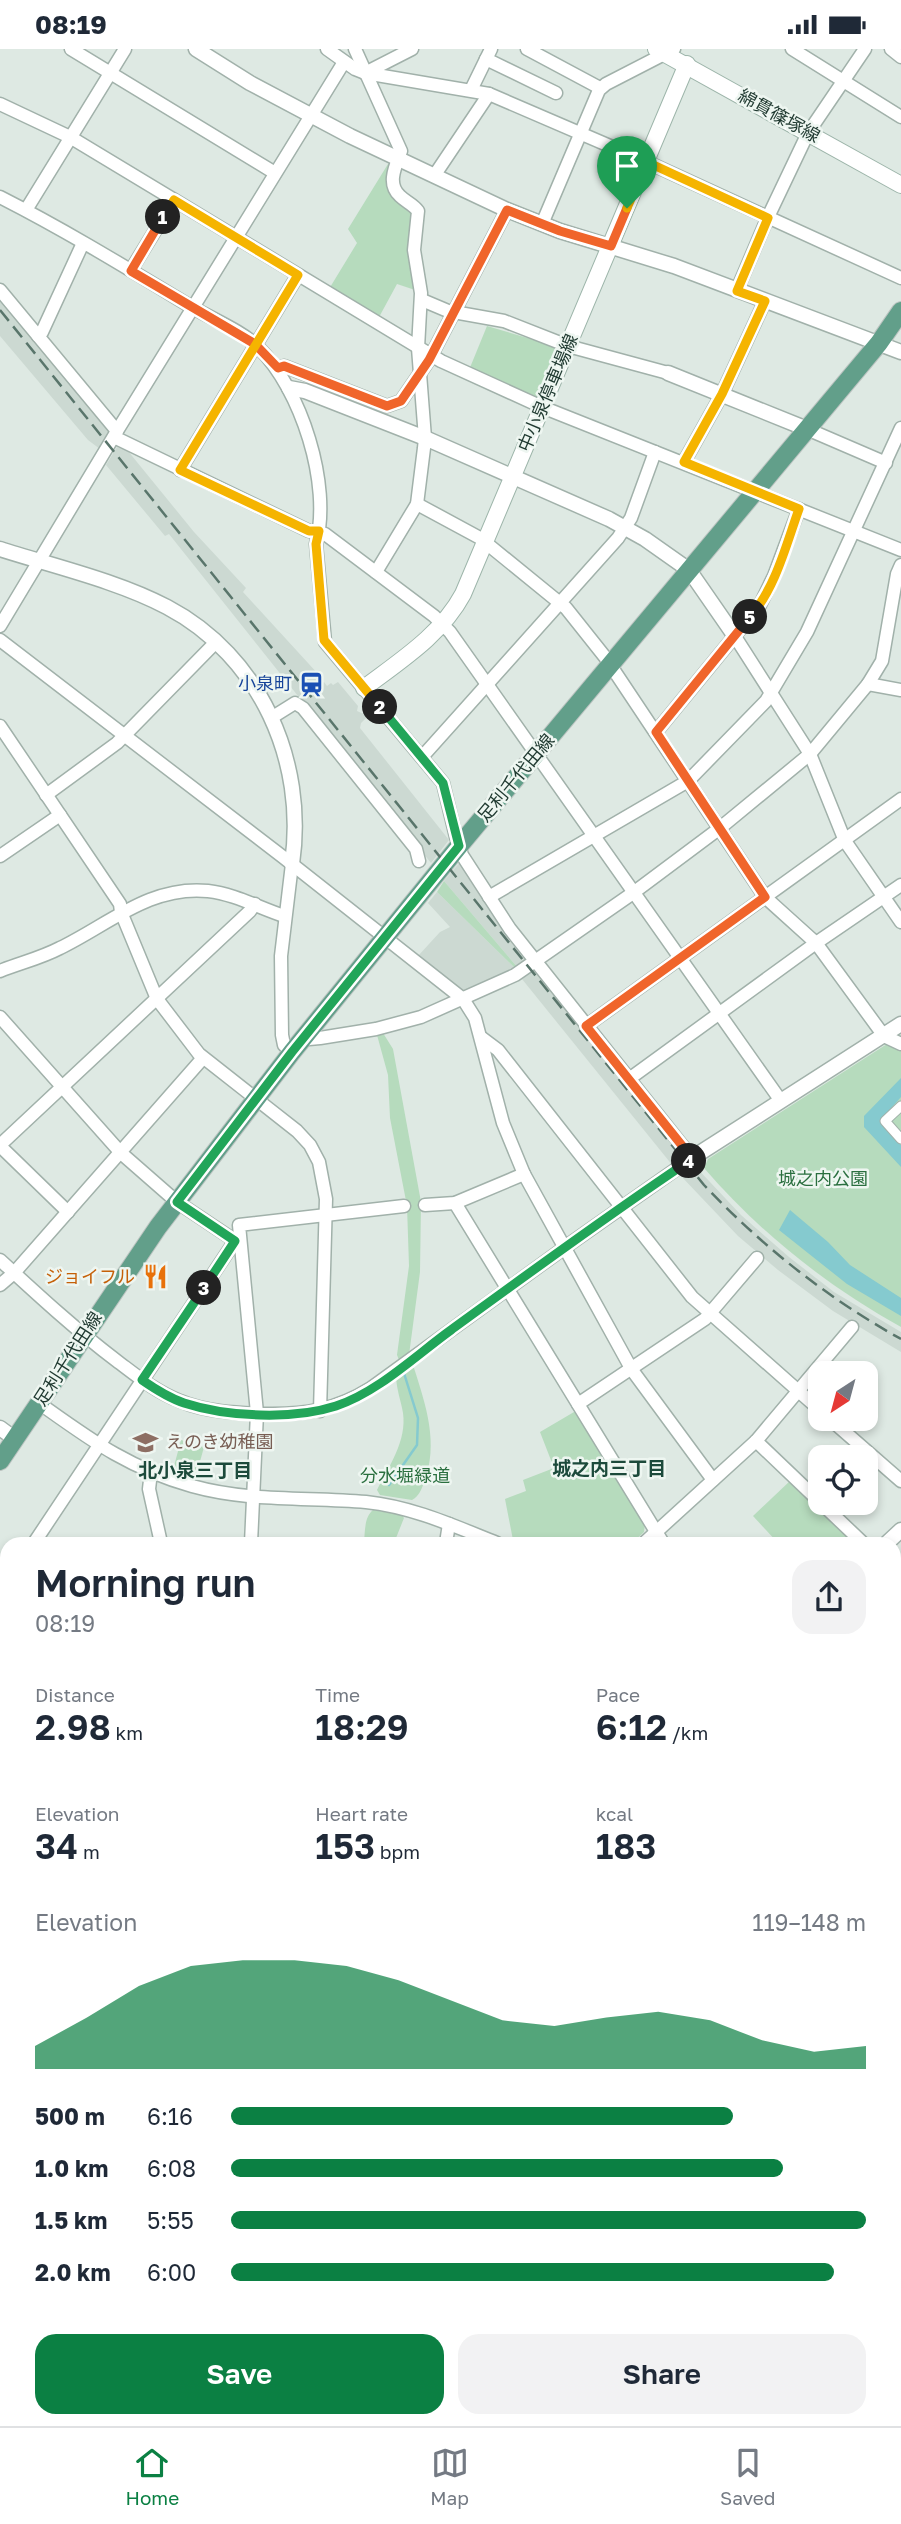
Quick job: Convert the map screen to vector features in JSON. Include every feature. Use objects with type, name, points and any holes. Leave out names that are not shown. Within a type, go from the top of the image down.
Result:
[{"type":"main road","name":"綿貫篠塚線","points":[[665,50],[901,185]]},
{"type":"main road","name":"中小泉停車場線","points":[[364,688],[423,643],[443,624],[463,593],[687,64]]},
{"type":"main road","name":"足利千代田線","points":[[0,1461],[7,1433],[38,1403],[177,1202],[292,1052],[459,846],[879,343],[901,311]]},
{"type":"street","points":[[71,49],[275,173]]},
{"type":"street","points":[[26,210],[125,49]]},
{"type":"street","points":[[196,49],[250,83],[311,116],[507,210],[674,266],[901,352]]},
{"type":"street","points":[[327,49],[365,73],[489,94],[580,132],[901,278]]},
{"type":"street","points":[[355,49],[401,151],[394,172],[394,186],[399,196],[418,211],[414,250],[422,300],[418,348],[425,438],[417,504],[376,572]]},
{"type":"street","points":[[365,73],[412,49]]},
{"type":"street","points":[[527,49],[600,88]]},
{"type":"street","points":[[792,49],[901,117]]},
{"type":"street","points":[[737,291],[808,133],[865,49]]},
{"type":"street","points":[[891,49],[901,57]]},
{"type":"street","points":[[542,223],[600,88],[665,50]]},
{"type":"street","points":[[471,90],[489,54],[556,93]]},
{"type":"street","points":[[0,626],[344,62]]},
{"type":"street","points":[[435,176],[489,94]]},
{"type":"street","points":[[0,104],[70,137],[431,356],[542,407],[901,550]]},
{"type":"street","points":[[0,197],[255,344],[278,368],[306,428],[317,471],[319,531],[316,544],[324,640],[445,787],[459,846],[489,897],[586,1026],[692,1158]]},
{"type":"street","points":[[131,271],[174,200]]},
{"type":"street","points":[[278,368],[284,366],[393,406],[406,396],[431,356],[507,210]]},
{"type":"street","points":[[38,336],[83,243]]},
{"type":"street","points":[[180,470],[298,275]]},
{"type":"street","points":[[0,290],[116,434],[180,470],[309,531],[319,531],[443,624],[781,1101]]},
{"type":"street","points":[[422,300],[454,312],[504,321],[568,346],[668,373],[807,429],[892,458]]},
{"type":"street","points":[[684,462],[722,394],[765,301]]},
{"type":"street","points":[[332,401],[336,386]]},
{"type":"street","points":[[289,388],[332,401],[513,477],[625,528],[689,570],[810,754],[845,841],[901,922]]},
{"type":"street","points":[[489,897],[688,781],[771,694],[807,632],[892,458],[901,428]]},
{"type":"street","points":[[422,757],[625,528],[655,452]]},
{"type":"street","points":[[417,504],[485,542],[561,603],[610,665],[765,897],[816,943],[884,1036],[901,1044]]},
{"type":"street","points":[[656,732],[760,605],[799,509]]},
{"type":"street","points":[[0,549],[156,602],[188,620],[216,642],[245,675],[271,718],[280,736],[290,769],[296,828],[281,956],[282,1035],[284,1045],[292,1052]]},
{"type":"street","points":[[305,1037],[309,1039],[384,1028],[421,1017],[514,975],[633,893],[720,828],[810,754],[868,684],[882,661],[895,623],[897,574],[901,565]]},
{"type":"street","points":[[0,640],[463,999],[475,1018],[482,1038],[503,1123],[524,1174],[632,1370],[713,1480]]},
{"type":"street","points":[[46,795],[117,743],[216,642]]},
{"type":"street","points":[[868,684],[901,690]]},
{"type":"street","points":[[271,718],[295,703],[303,708],[416,849],[419,861]]},
{"type":"street","points":[[0,726],[120,904],[157,999],[203,1058],[297,1131],[310,1145],[319,1162],[323,1178],[325,1216],[320,1411]]},
{"type":"street","points":[[586,1026],[901,799]]},
{"type":"street","points":[[0,856],[60,815]]},
{"type":"street","points":[[629,1079],[816,943],[901,885]]},
{"type":"street","points":[[0,971],[63,947],[121,912],[150,899],[191,890],[228,895],[284,915]]},
{"type":"street","points":[[68,1212],[0,1146],[255,904]]},
{"type":"street","points":[[0,1017],[121,1153],[177,1202],[238,1243]]},
{"type":"street","points":[[0,1260],[83,1336],[168,1396],[214,1411],[287,1414],[320,1411],[338,1406],[371,1388],[622,1206],[901,1024]]},
{"type":"street","points":[[482,1038],[498,1050],[684,1288],[808,1400]]},
{"type":"street","points":[[0,1285],[14,1273],[203,1058]]},
{"type":"street","points":[[901,1105],[885,1121],[901,1139]]},
{"type":"street","points":[[425,1205],[455,1203],[524,1174]]},
{"type":"street","points":[[455,1203],[658,1537]]},
{"type":"street","points":[[251,1537],[257,1413],[238,1243],[239,1225],[404,1206]]},
{"type":"street","points":[[38,1537],[142,1380],[238,1243]]},
{"type":"street","points":[[578,1404],[632,1370],[710,1314],[757,1258]]},
{"type":"street","points":[[661,1537],[713,1480],[756,1441],[852,1327]]},
{"type":"street","points":[[38,1403],[99,1446],[151,1472],[220,1492],[367,1503],[414,1510],[482,1537]]},
{"type":"street","points":[[844,1431],[901,1481]]},
{"type":"street","points":[[756,1441],[808,1491]]},
{"type":"street","points":[[151,1472],[149,1489],[160,1537]]},
{"type":"street","points":[[834,1515],[857,1537]]},
{"type":"street","points":[[447,1537],[449,1524]]},
{"type":"shaded area","points":[[0,295],[111,433],[100,449],[88,440],[0,336]]},
{"type":"shaded area","points":[[117,447],[128,451],[194,532],[246,588],[243,592],[319,675],[316,678],[321,684],[324,682],[327,686],[338,682],[358,706],[357,711],[368,716],[360,728],[449,840],[431,863],[169,534],[165,536],[106,465]]},
{"type":"shaded area","points":[[461,861],[529,959],[518,968],[444,881]]},
{"type":"shaded area","points":[[437,892],[516,969],[464,992],[418,956],[440,932],[450,927],[428,903]]},
{"type":"shaded area","points":[[536,967],[688,1157],[673,1166],[522,979]]},
{"type":"shaded area","points":[[694,1165],[741,1215],[789,1257],[834,1292],[901,1332],[901,1352],[833,1311],[738,1236],[680,1175]]},
{"type":"green space","points":[[388,164],[388,176],[413,210],[415,290],[397,284],[378,319],[329,289],[357,243],[348,229]]},
{"type":"green space","points":[[487,326],[558,347],[537,397],[531,398],[469,370]]},
{"type":"green space","points":[[444,881],[518,968],[437,892]]},
{"type":"green space","points":[[383,1033],[393,1049],[421,1202],[420,1272],[409,1355],[399,1360],[397,1355],[409,1266],[407,1206],[390,1118],[388,1075],[377,1035]]},
{"type":"green space","name":"城之内公園","points":[[901,1035],[901,1327],[847,1294],[795,1256],[725,1192],[704,1168],[708,1159]]},
{"type":"green space","name":"分水堀緑道","points":[[407,1366],[414,1368],[431,1439],[424,1483],[412,1500],[380,1495],[377,1490],[400,1443],[404,1423],[396,1375]]},
{"type":"green space","points":[[574,1412],[578,1413],[645,1524],[644,1532],[639,1537],[512,1537],[505,1499],[526,1491],[523,1480],[554,1468],[540,1432]]},
{"type":"green space","points":[[181,1440],[204,1447],[196,1476],[173,1470]]},
{"type":"green space","points":[[791,1480],[808,1496],[808,1515],[827,1515],[850,1537],[772,1537],[753,1516]]},
{"type":"green space","name":"分水堀緑道","points":[[373,1510],[402,1515],[404,1518],[396,1537],[364,1537]]},
{"type":"water","points":[[901,1078],[901,1097],[880,1121],[901,1145],[901,1167],[864,1127],[864,1116]]},
{"type":"water","points":[[790,1210],[850,1265],[901,1298],[901,1316],[847,1284],[779,1230]]},
{"type":"waterway","points":[[389,1485],[417,1445],[418,1418],[403,1370]]},
{"type":"railway","points":[[0,310],[704,1185],[749,1229],[796,1269],[847,1306],[901,1339]]},
{"type":"place","name":"小泉町","points":[[312,684]]},
{"type":"place","name":"ジョイフル","points":[[155,1277]]},
{"type":"place","name":"えのき幼稚園","points":[[146,1442]]},
{"type":"district","name":"城之内三丁目","points":[[609,1468]]},
{"type":"district","name":"北小泉三丁目","points":[[195,1470]]},
{"type":"route","points":[[627,208],[611,246],[560,231],[507,210],[429,360],[406,396],[393,406],[284,366],[278,368],[255,344],[131,271],[174,200],[298,275],[255,344],[184,461],[180,470],[309,531],[319,531],[316,544],[324,640],[443,783],[459,846],[292,1052],[177,1202],[235,1241],[142,1380],[182,1402],[214,1411],[287,1414],[320,1411],[356,1398],[692,1158],[586,1026],[765,897],[656,732],[760,605],[799,509],[684,462],[722,394],[765,301],[737,291],[768,218],[647,162],[627,208]]}]
